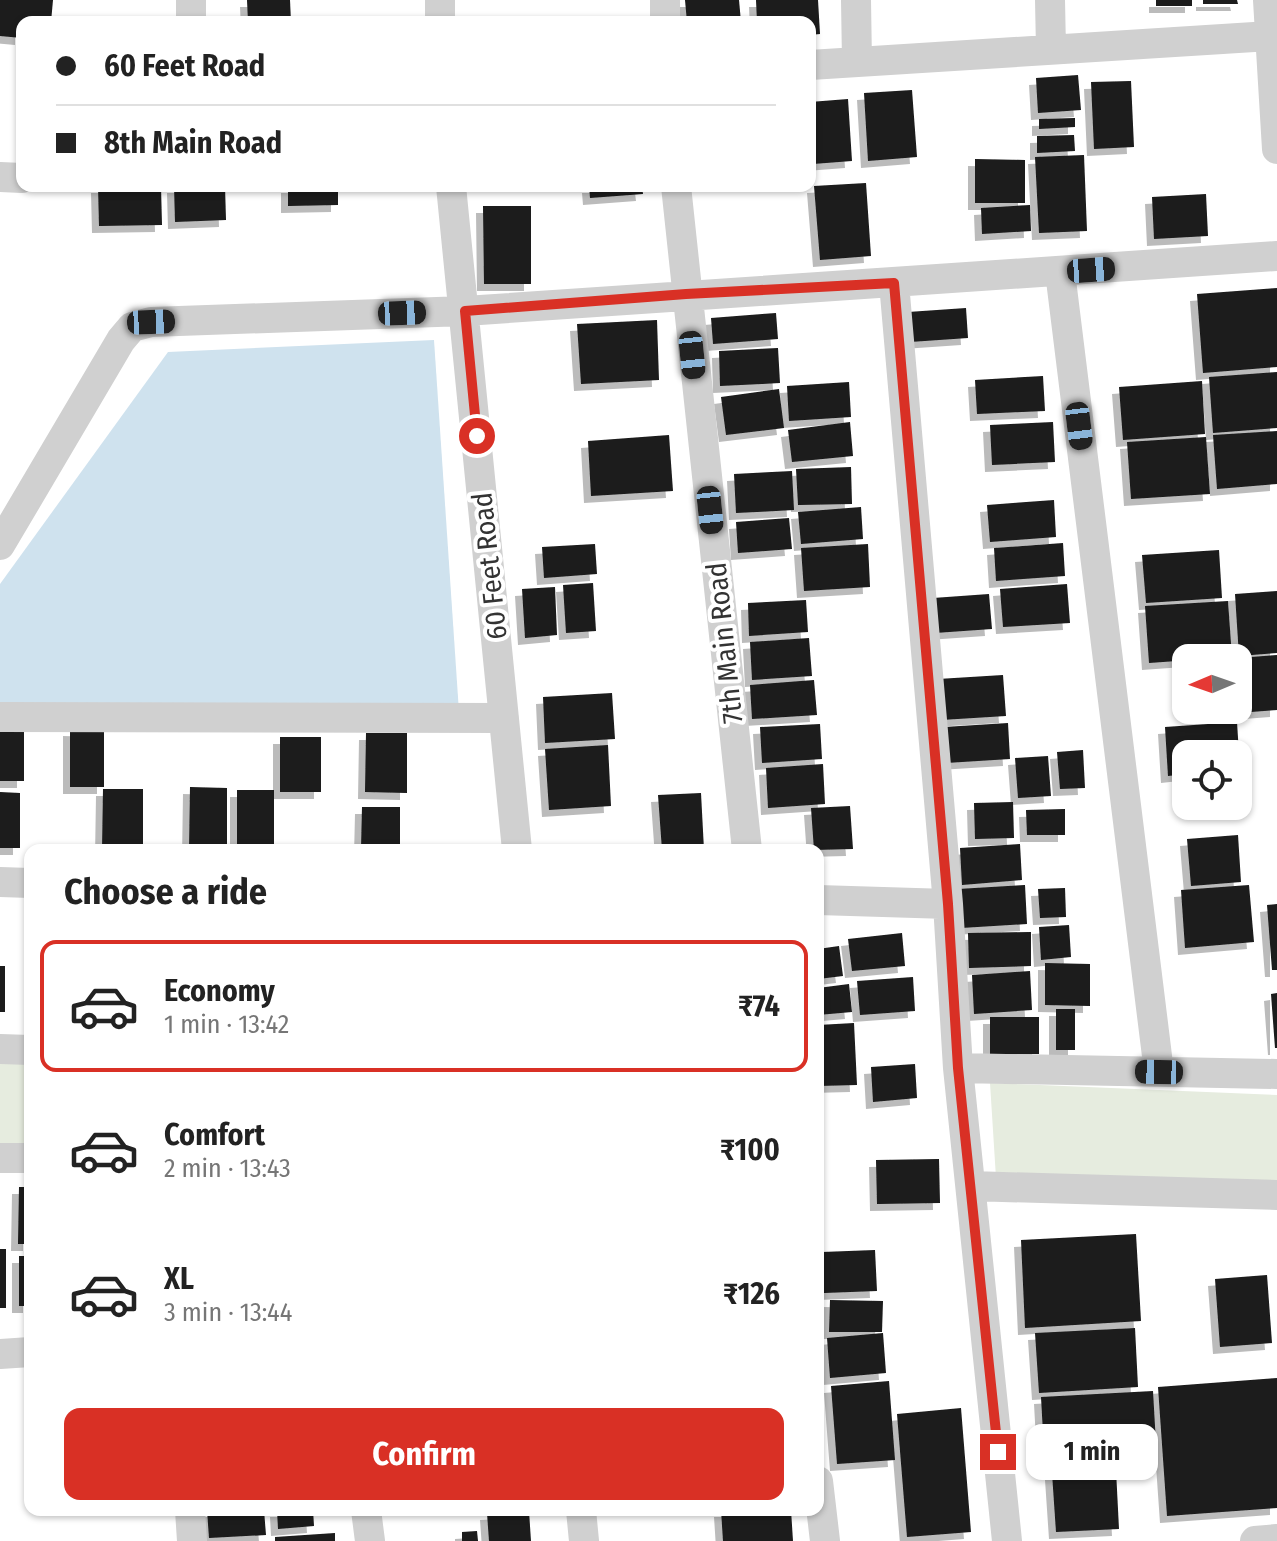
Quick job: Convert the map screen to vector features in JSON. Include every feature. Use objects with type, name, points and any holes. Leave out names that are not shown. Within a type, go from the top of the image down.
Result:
[{"type":"street","points":[[856,0],[857,62]]},
{"type":"street","points":[[1050,0],[1051,49]]},
{"type":"street","points":[[1268,0],[1277,149]]},
{"type":"street","points":[[816,65],[1270,36]]},
{"type":"street","name":"60 Feet Road","points":[[452,192],[516,844]]},
{"type":"street","name":"7th Main Road","points":[[677,192],[746,844]]},
{"type":"street","points":[[0,545],[132,327],[151,322],[465,311],[1277,256]]},
{"type":"street","points":[[1060,272],[1159,1072]]},
{"type":"street","points":[[894,283],[948,904],[958,1068],[1007,1541]]},
{"type":"street","points":[[0,717],[504,718]]},
{"type":"street","points":[[0,882],[24,883]]},
{"type":"street","points":[[824,900],[948,904]]},
{"type":"street","points":[[0,1049],[24,1050]]},
{"type":"street","points":[[958,1068],[1277,1074]]},
{"type":"street","points":[[0,1158],[24,1158]]},
{"type":"street","points":[[971,1186],[1277,1195]]},
{"type":"street","points":[[0,1354],[24,1352]]},
{"type":"street","points":[[190,1516],[192,1541]]},
{"type":"street","points":[[367,1516],[370,1541]]},
{"type":"street","points":[[582,1516],[584,1541]]},
{"type":"street","points":[[822,1516],[825,1541]]},
{"type":"street","points":[[1255,1541],[1277,1539]]},
{"type":"shaded area","points":[[0,1062],[24,1062],[24,1145],[0,1145]]},
{"type":"shaded area","points":[[990,1083],[1277,1095],[1277,1185],[996,1178]]},
{"type":"water","points":[[434,340],[459,712],[0,708],[0,584],[168,352]]},
{"type":"building","points":[[0,0],[53,0],[52,16],[16,16],[16,37],[0,36]]},
{"type":"building","points":[[247,0],[290,0],[291,16],[248,16]]},
{"type":"building","points":[[685,0],[739,0],[740,16],[686,16]]},
{"type":"building","points":[[756,0],[818,0],[820,34],[816,34],[816,16],[757,16]]},
{"type":"building","points":[[1156,0],[1192,0],[1192,6],[1156,6]]},
{"type":"building","points":[[1203,0],[1237,0],[1238,4],[1203,4]]},
{"type":"building","points":[[1078,75],[1081,110],[1038,113],[1036,78]]},
{"type":"building","points":[[1131,81],[1134,147],[1094,149],[1091,82]]},
{"type":"building","points":[[912,90],[917,157],[868,161],[864,93]]},
{"type":"building","points":[[848,99],[852,161],[816,164],[816,102]]},
{"type":"building","points":[[1075,118],[1075,127],[1039,129],[1039,119]]},
{"type":"building","points":[[1074,135],[1075,151],[1037,153],[1037,136]]},
{"type":"building","points":[[1084,155],[1087,231],[1039,233],[1035,157]]},
{"type":"building","points":[[975,159],[1025,160],[1025,203],[975,203]]},
{"type":"building","points":[[866,183],[871,256],[820,260],[816,186]]},
{"type":"building","points":[[98,192],[161,192],[162,225],[99,226]]},
{"type":"building","points":[[174,192],[225,192],[226,220],[175,222]]},
{"type":"building","points":[[288,192],[338,192],[338,205],[288,206]]},
{"type":"building","points":[[590,192],[643,194],[590,198]]},
{"type":"building","points":[[1206,194],[1208,236],[1154,239],[1152,197]]},
{"type":"building","points":[[1030,205],[1031,231],[982,234],[981,208]]},
{"type":"building","points":[[483,206],[531,206],[531,284],[484,284]]},
{"type":"building","points":[[1277,288],[1277,367],[1203,373],[1197,294]]},
{"type":"building","points":[[966,308],[968,338],[910,342],[908,312]]},
{"type":"building","points":[[776,313],[778,339],[713,344],[711,318]]},
{"type":"building","points":[[657,320],[659,380],[581,384],[577,324]]},
{"type":"building","points":[[778,348],[780,383],[720,386],[719,351]]},
{"type":"building","points":[[1277,372],[1277,428],[1213,433],[1209,377]]},
{"type":"building","points":[[1043,376],[1045,411],[977,414],[975,380]]},
{"type":"building","points":[[1202,381],[1205,434],[1123,440],[1119,387]]},
{"type":"building","points":[[849,382],[851,417],[789,421],[787,386]]},
{"type":"building","points":[[779,389],[784,428],[726,435],[721,397]]},
{"type":"building","points":[[850,422],[853,456],[792,462],[788,430]]},
{"type":"building","points":[[1053,422],[1055,462],[992,465],[990,425]]},
{"type":"building","points":[[1277,431],[1277,484],[1217,489],[1213,435]]},
{"type":"building","points":[[669,435],[673,491],[591,496],[588,441]]},
{"type":"building","points":[[1206,437],[1210,494],[1131,499],[1127,442]]},
{"type":"building","points":[[851,467],[852,504],[798,505],[796,469]]},
{"type":"building","points":[[792,471],[794,510],[736,513],[734,474]]},
{"type":"building","points":[[1054,500],[1056,537],[990,542],[987,505]]},
{"type":"building","points":[[861,507],[863,539],[801,544],[798,512]]},
{"type":"building","points":[[789,518],[792,549],[738,553],[736,522]]},
{"type":"building","points":[[1063,543],[1065,576],[996,581],[994,548]]},
{"type":"building","points":[[595,544],[597,574],[544,578],[542,547]]},
{"type":"building","points":[[868,544],[870,587],[804,591],[801,548]]},
{"type":"building","points":[[1219,550],[1222,598],[1146,603],[1142,555]]},
{"type":"building","points":[[593,583],[596,631],[566,633],[563,585]]},
{"type":"building","points":[[1067,584],[1070,623],[1003,627],[1000,589]]},
{"type":"building","points":[[555,587],[557,635],[525,638],[522,589]]},
{"type":"building","points":[[1277,591],[1277,653],[1252,655],[1252,644],[1238,644],[1235,594]]},
{"type":"building","points":[[989,594],[992,629],[935,633],[933,598]]},
{"type":"building","points":[[806,600],[808,632],[749,636],[748,603]]},
{"type":"building","points":[[1228,601],[1231,644],[1172,644],[1172,661],[1149,663],[1145,606]]},
{"type":"building","points":[[809,638],[812,676],[752,680],[750,642]]},
{"type":"building","points":[[1277,655],[1277,710],[1252,712],[1252,657]]},
{"type":"building","points":[[1003,675],[1006,716],[941,720],[938,679]]},
{"type":"building","points":[[814,680],[817,715],[752,719],[750,685]]},
{"type":"building","points":[[612,693],[615,739],[545,743],[543,697]]},
{"type":"building","points":[[1008,723],[1010,759],[946,763],[944,727]]},
{"type":"building","points":[[820,724],[822,759],[762,763],[760,727]]},
{"type":"building","points":[[1237,724],[1238,740],[1172,740],[1172,776],[1168,776],[1165,727]]},
{"type":"building","points":[[0,725],[24,725],[24,781],[0,781]]},
{"type":"building","points":[[70,729],[104,730],[104,787],[70,787]]},
{"type":"building","points":[[366,733],[407,733],[407,793],[365,792]]},
{"type":"building","points":[[280,737],[321,737],[321,792],[280,792]]},
{"type":"building","points":[[608,745],[611,806],[549,810],[545,749]]},
{"type":"building","points":[[1083,750],[1085,788],[1060,789],[1057,752]]},
{"type":"building","points":[[1048,756],[1051,796],[1018,798],[1015,758]]},
{"type":"building","points":[[823,764],[825,804],[768,808],[766,768]]},
{"type":"building","points":[[190,787],[227,788],[227,844],[189,844]]},
{"type":"building","points":[[103,789],[143,789],[143,844],[102,844]]},
{"type":"building","points":[[237,790],[274,790],[274,844],[237,844]]},
{"type":"building","points":[[0,792],[20,793],[20,848],[0,848]]},
{"type":"building","points":[[701,793],[704,844],[662,844],[658,795]]},
{"type":"building","points":[[1013,802],[1014,838],[975,839],[974,803]]},
{"type":"building","points":[[850,806],[853,849],[824,850],[824,844],[814,844],[811,808]]},
{"type":"building","points":[[362,807],[400,807],[400,844],[361,844]]},
{"type":"building","points":[[1065,809],[1065,835],[1027,835],[1026,810]]},
{"type":"building","points":[[1238,835],[1241,882],[1191,886],[1187,839]]},
{"type":"building","points":[[1020,844],[1022,880],[962,885],[960,848]]},
{"type":"building","points":[[1025,885],[1027,924],[961,928],[958,889]]},
{"type":"building","points":[[1249,885],[1254,942],[1185,948],[1181,890]]},
{"type":"building","points":[[1065,888],[1066,917],[1040,918],[1038,889]]},
{"type":"building","points":[[1277,904],[1277,970],[1272,970],[1267,905]]},
{"type":"building","points":[[1069,925],[1071,957],[1041,960],[1039,927]]},
{"type":"building","points":[[1031,932],[1031,966],[969,968],[968,933]]},
{"type":"building","points":[[902,933],[905,966],[852,971],[848,939]]},
{"type":"building","points":[[839,946],[843,976],[824,978],[824,948]]},
{"type":"building","points":[[1045,963],[1090,964],[1090,1006],[1045,1005]]},
{"type":"building","points":[[0,966],[5,966],[5,1012],[0,1012]]},
{"type":"building","points":[[1030,971],[1032,1010],[974,1014],[972,975]]},
{"type":"building","points":[[913,977],[915,1011],[860,1015],[857,981]]},
{"type":"building","points":[[849,984],[852,1012],[824,1014],[824,987]]},
{"type":"building","points":[[1277,993],[1277,1048],[1275,1048],[1271,994]]},
{"type":"building","points":[[1056,1009],[1075,1009],[1075,1050],[1056,1050]]},
{"type":"building","points":[[990,1017],[1039,1017],[1039,1054],[990,1054]]},
{"type":"building","points":[[854,1023],[857,1085],[824,1086],[824,1025]]},
{"type":"building","points":[[915,1064],[917,1098],[873,1102],[871,1067]]},
{"type":"building","points":[[939,1159],[940,1203],[877,1204],[876,1160]]},
{"type":"building","points":[[19,1187],[24,1187],[24,1244],[18,1244]]},
{"type":"building","points":[[1136,1234],[1141,1321],[1025,1328],[1021,1240]]},
{"type":"building","points":[[0,1249],[6,1249],[6,1308],[0,1308]]},
{"type":"building","points":[[875,1250],[877,1291],[824,1293],[824,1252]]},
{"type":"building","points":[[19,1256],[24,1256],[24,1306],[19,1306]]},
{"type":"building","points":[[1267,1275],[1272,1343],[1220,1347],[1215,1279]]},
{"type":"building","points":[[830,1300],[883,1301],[882,1332],[829,1332]]},
{"type":"building","points":[[1135,1328],[1138,1387],[1039,1393],[1035,1333]]},
{"type":"building","points":[[883,1333],[886,1373],[830,1378],[827,1338]]},
{"type":"building","points":[[1277,1378],[1277,1508],[1167,1516],[1158,1387]]},
{"type":"building","points":[[889,1381],[895,1460],[837,1464],[831,1386]]},
{"type":"building","points":[[1153,1391],[1157,1462],[1045,1469],[1041,1397]]},
{"type":"building","points":[[961,1408],[971,1532],[907,1537],[897,1414]]},
{"type":"building","points":[[1116,1470],[1119,1529],[1056,1532],[1052,1473]]},
{"type":"building","points":[[207,1516],[264,1516],[266,1535],[209,1538]]},
{"type":"building","points":[[277,1516],[313,1516],[314,1526],[278,1529]]},
{"type":"building","points":[[487,1516],[529,1516],[531,1541],[489,1541]]},
{"type":"building","points":[[721,1516],[791,1516],[793,1541],[723,1541]]},
{"type":"building","points":[[477,1531],[478,1541],[462,1541],[462,1532]]},
{"type":"building","points":[[335,1533],[335,1541],[275,1541],[275,1537]]},
{"type":"route","points":[[477,436],[465,311],[686,294],[894,283],[948,904],[958,1068],[998,1452]]}]
